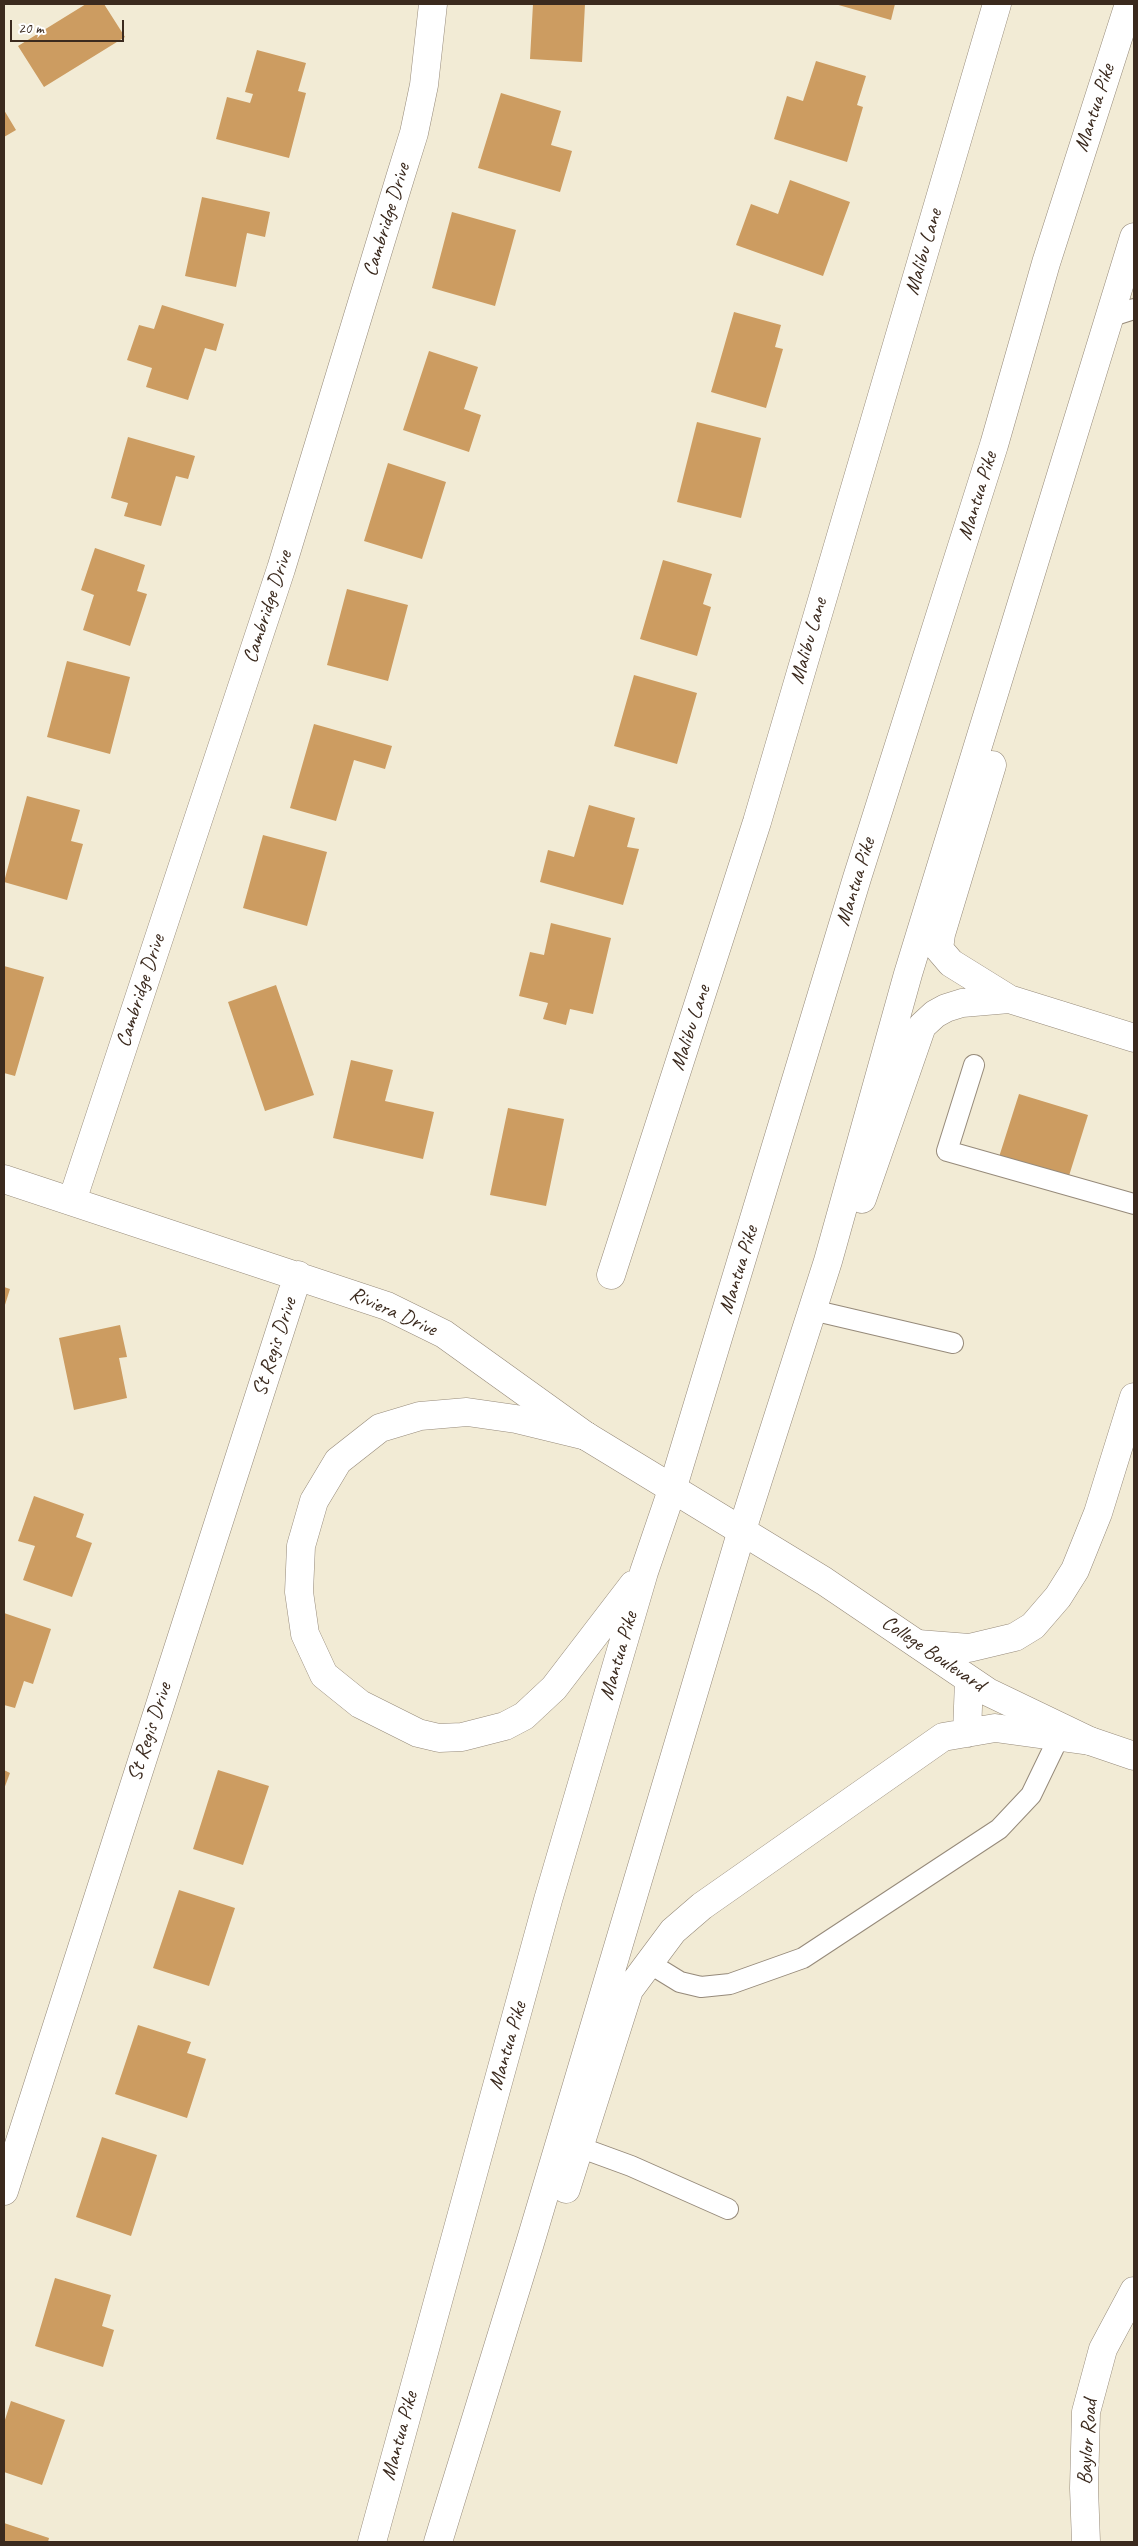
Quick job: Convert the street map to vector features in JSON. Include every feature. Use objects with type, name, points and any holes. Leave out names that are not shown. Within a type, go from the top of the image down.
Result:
[{"type":"main road","name":"Cambridge Drive","points":[[72,1201],[281,569],[414,133],[424,85],[433,4]]},
{"type":"main road","name":"Malibu Lane","points":[[611,1275],[757,822],[997,4]]},
{"type":"main road","name":"Mantua Pike","points":[[372,2542],[548,1900],[644,1572],[672,1490],[860,868],[994,445],[1046,263],[1129,4]]},
{"type":"main road","points":[[438,2542],[530,2243],[742,1530],[828,1261],[908,974],[1006,656],[1122,313],[1134,237]]},
{"type":"main road","points":[[1006,656],[1016,686],[941,934],[939,949],[950,963],[1009,999],[1134,1038]]},
{"type":"main road","points":[[828,1261],[857,1214],[922,1026],[935,1014],[946,1008],[962,1004],[1009,999]]},
{"type":"main road","name":"Riviera Drive","points":[[4,1179],[387,1306],[444,1334],[586,1436],[672,1490],[742,1530]]},
{"type":"main road","name":"St Regis Drive","points":[[4,2191],[298,1275]]},
{"type":"main road","points":[[918,1644],[969,1648],[1015,1637],[1033,1626],[1058,1598],[1075,1570],[1098,1513],[1134,1397]]},
{"type":"main road","points":[[586,1436],[516,1419],[467,1412],[420,1416],[380,1428],[338,1461],[314,1501],[301,1546],[299,1592],[305,1634],[324,1675],[360,1704],[418,1733],[439,1738],[462,1737],[505,1726],[524,1716],[554,1688],[644,1572]]},
{"type":"main road","name":"College Boulevard","points":[[742,1530],[867,1609],[988,1692],[1090,1741],[1134,1756]]},
{"type":"main road","points":[[967,1733],[969,1680]]},
{"type":"main road","points":[[530,2243],[556,2219],[629,1990],[673,1930],[702,1906],[943,1737],[995,1728],[1090,1741]]},
{"type":"main road","name":"Baylor Road","points":[[1086,2542],[1084,2488],[1086,2412],[1103,2350],[1134,2291]]},
{"type":"lane","points":[[974,1065],[947,1151],[1134,1204]]},
{"type":"lane","points":[[812,1310],[954,1343]]},
{"type":"lane","points":[[649,1963],[680,1982],[700,1987],[730,1984],[803,1958],[999,1829],[1031,1795],[1059,1737]]},
{"type":"lane","points":[[579,2147],[631,2166],[728,2209]]},
{"type":"building","points":[[86,4],[104,4],[125,37],[44,87],[18,46]]},
{"type":"building","points":[[533,4],[585,4],[582,62],[530,59]]},
{"type":"building","points":[[835,4],[895,4],[891,20]]},
{"type":"building","points":[[257,50],[306,63],[298,91],[306,93],[289,158],[216,139],[227,97],[250,103],[253,94],[245,92]]},
{"type":"building","points":[[816,61],[866,76],[857,105],[863,107],[847,162],[774,139],[787,96],[803,101]]},
{"type":"building","points":[[501,93],[561,111],[551,145],[572,151],[560,192],[478,168]]},
{"type":"building","points":[[4,110],[16,130],[4,137]]},
{"type":"building","points":[[790,180],[850,202],[823,276],[736,245],[751,204],[778,214]]},
{"type":"building","points":[[202,197],[270,212],[265,237],[247,233],[236,287],[185,276]]},
{"type":"building","points":[[452,212],[516,230],[495,306],[432,288]]},
{"type":"building","points":[[162,305],[224,324],[216,351],[205,348],[188,400],[146,387],[152,368],[127,360],[139,325],[154,329]]},
{"type":"building","points":[[734,312],[781,325],[775,347],[783,349],[766,408],[711,392]]},
{"type":"building","points":[[429,351],[478,367],[464,409],[481,415],[469,452],[403,430]]},
{"type":"building","points":[[697,422],[761,438],[741,518],[677,502]]},
{"type":"building","points":[[128,437],[195,456],[188,479],[176,476],[161,526],[124,516],[128,503],[111,498]]},
{"type":"building","points":[[388,463],[446,482],[422,559],[364,541]]},
{"type":"building","points":[[95,548],[145,565],[137,591],[147,594],[130,646],[83,630],[94,595],[81,590]]},
{"type":"building","points":[[663,560],[712,574],[703,604],[711,607],[697,656],[640,639]]},
{"type":"building","points":[[347,589],[408,605],[388,681],[327,665]]},
{"type":"building","points":[[67,661],[130,677],[110,754],[47,737]]},
{"type":"building","points":[[634,675],[697,693],[677,764],[614,746]]},
{"type":"building","points":[[314,724],[392,746],[385,769],[354,760],[336,821],[290,808]]},
{"type":"building","points":[[27,796],[80,810],[71,841],[83,844],[67,900],[4,882]]},
{"type":"building","points":[[589,805],[635,818],[627,847],[639,849],[623,905],[540,882],[548,850],[574,857]]},
{"type":"building","points":[[263,835],[327,852],[307,926],[243,908]]},
{"type":"building","points":[[551,923],[611,938],[593,1014],[570,1009],[566,1025],[543,1019],[548,1003],[519,996],[530,952],[544,955]]},
{"type":"building","points":[[4,966],[44,977],[15,1076],[4,1073]]},
{"type":"building","points":[[276,985],[314,1095],[265,1111],[228,1002]]},
{"type":"building","points":[[351,1060],[393,1070],[385,1101],[434,1112],[423,1159],[333,1138]]},
{"type":"building","points":[[1019,1094],[1088,1115],[1068,1179],[999,1157]]},
{"type":"building","points":[[508,1108],[564,1119],[546,1206],[490,1195]]},
{"type":"building","points":[[4,1287],[10,1289],[4,1308]]},
{"type":"building","points":[[120,1325],[127,1357],[119,1358],[127,1398],[74,1410],[59,1338]]},
{"type":"building","points":[[34,1496],[84,1514],[76,1537],[92,1543],[72,1597],[23,1580],[35,1546],[18,1541]]},
{"type":"building","points":[[4,1613],[51,1629],[33,1684],[24,1681],[15,1708],[4,1705]]},
{"type":"building","points":[[4,1770],[10,1773],[4,1789]]},
{"type":"building","points":[[218,1770],[269,1786],[243,1865],[193,1849]]},
{"type":"building","points":[[179,1890],[235,1908],[209,1986],[153,1968]]},
{"type":"building","points":[[138,2025],[191,2042],[187,2053],[206,2059],[187,2118],[115,2094]]},
{"type":"building","points":[[102,2137],[157,2155],[131,2236],[76,2217]]},
{"type":"building","points":[[55,2278],[111,2295],[102,2326],[114,2330],[103,2367],[35,2346]]},
{"type":"building","points":[[11,2401],[65,2420],[42,2485],[4,2472],[4,2423]]},
{"type":"building","points":[[4,2523],[49,2538],[48,2542],[4,2542]]}]
